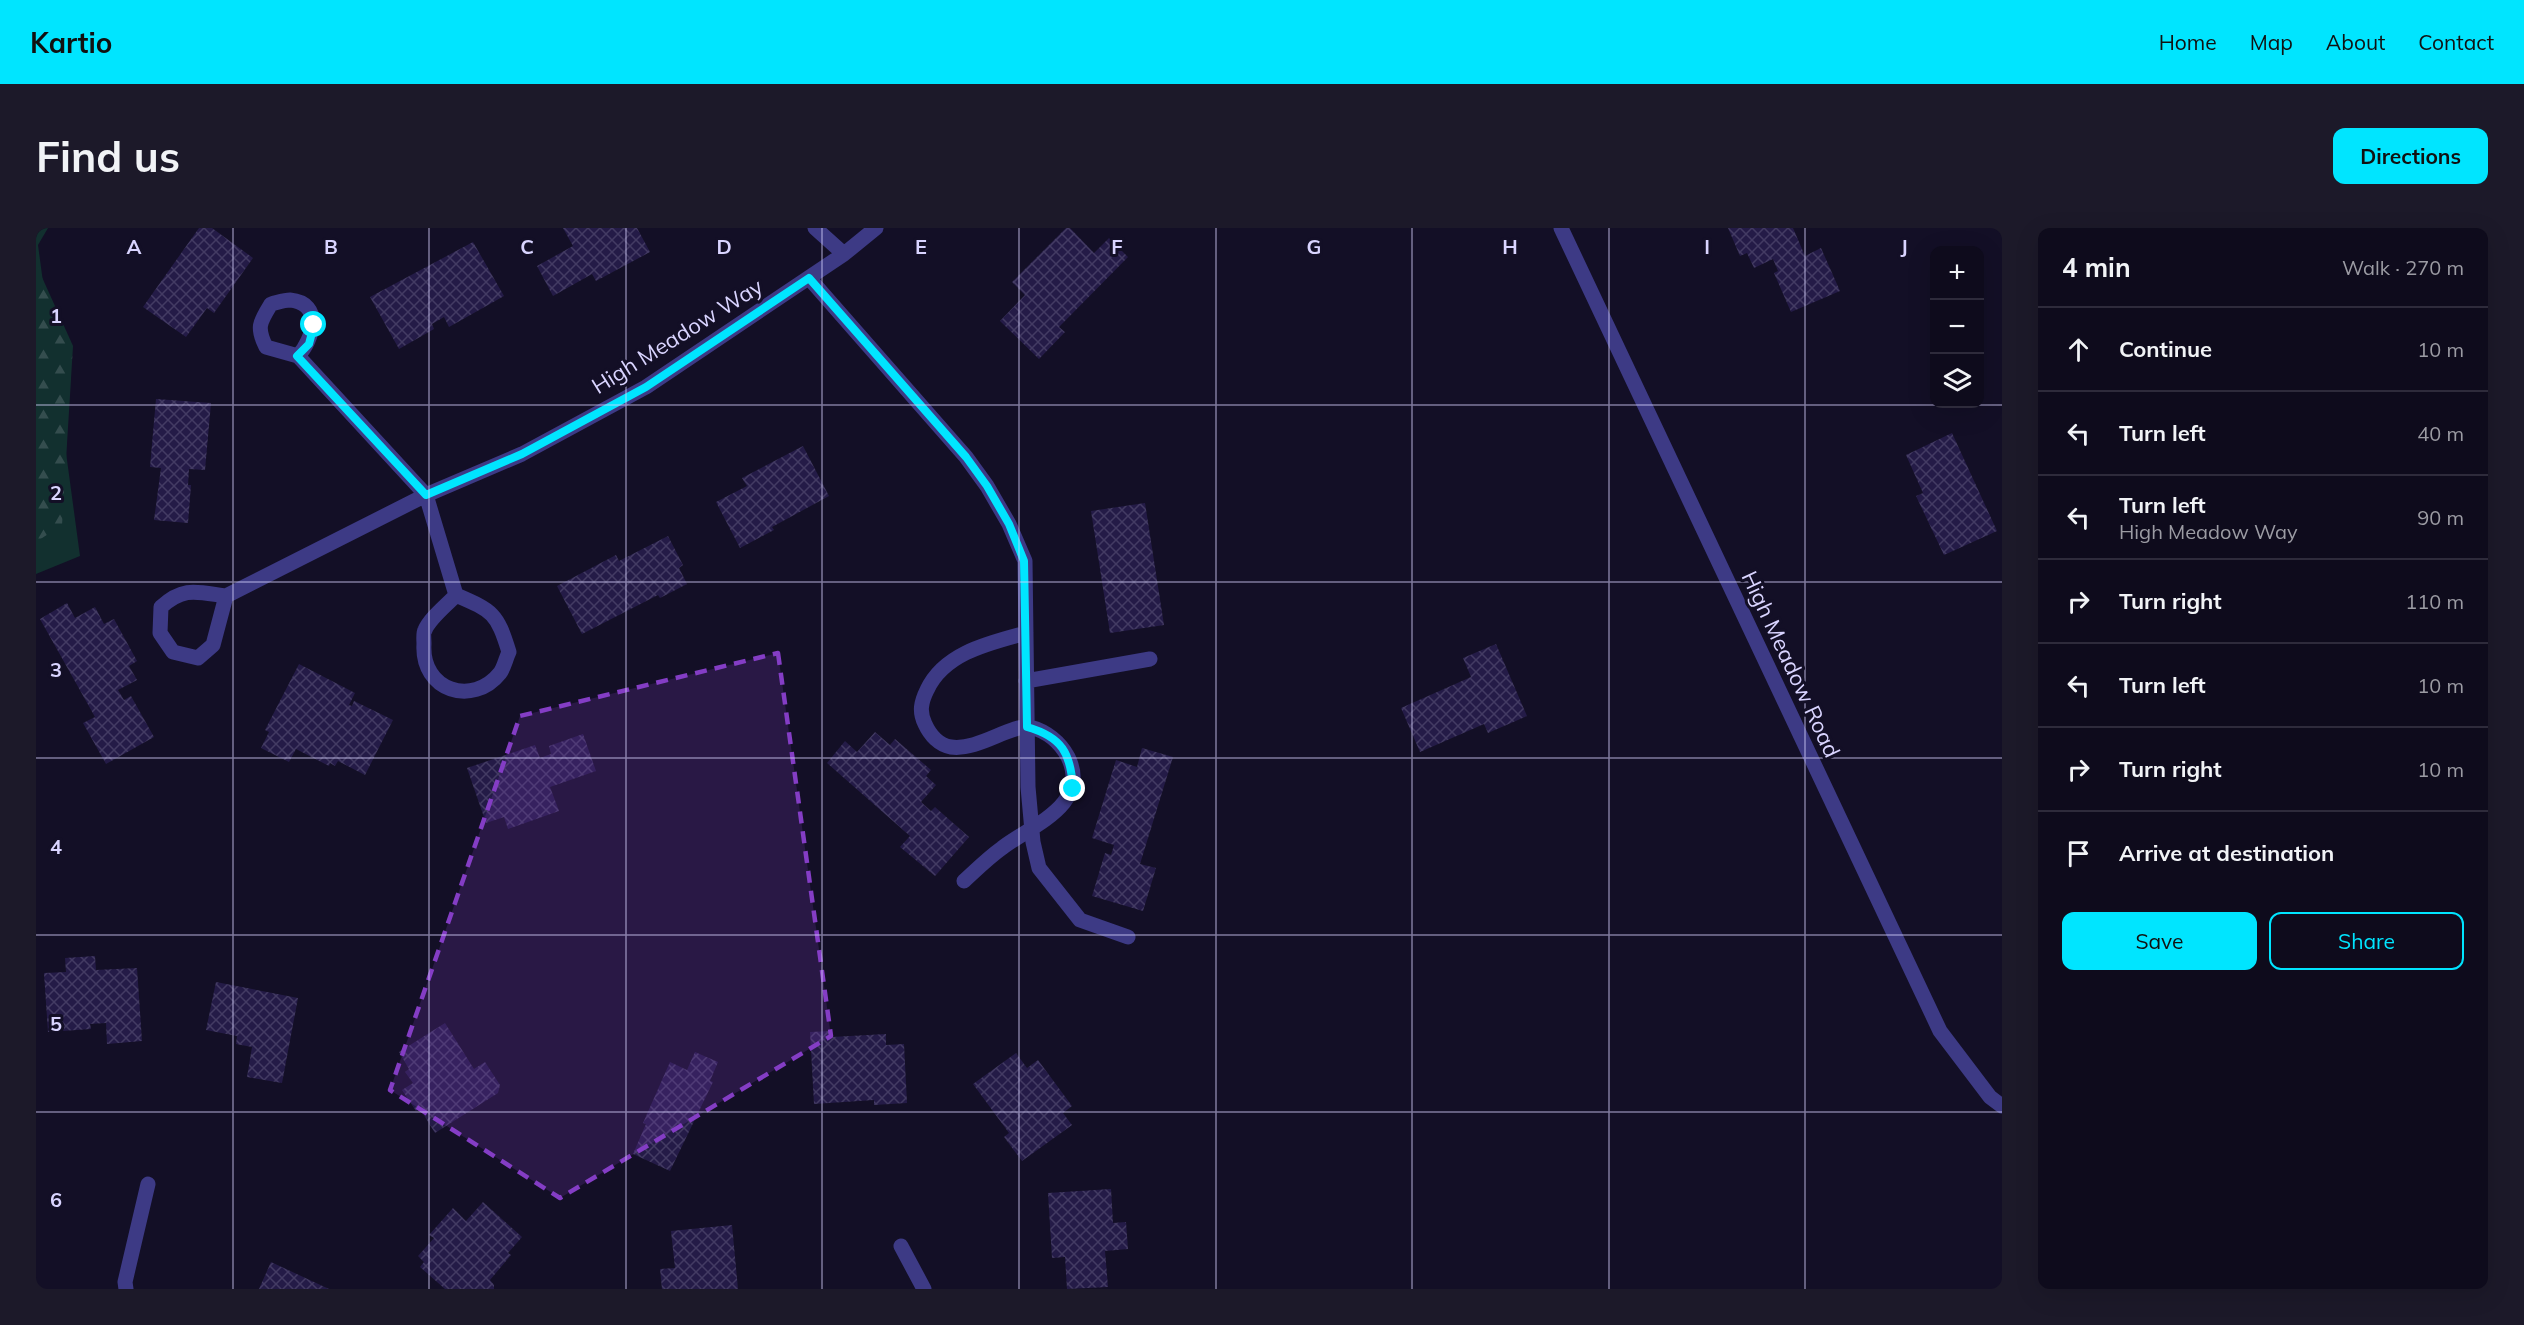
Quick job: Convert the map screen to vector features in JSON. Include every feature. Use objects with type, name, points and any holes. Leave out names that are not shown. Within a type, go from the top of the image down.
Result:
[{"type":"street","points":[[815,228],[844,254]]},
{"type":"street","name":"High Meadow Way","points":[[226,596],[426,495],[522,454],[646,387],[844,254],[876,228]]},
{"type":"street","name":"High Meadow Road","points":[[1561,228],[1940,1031],[1990,1097],[2002,1106]]},
{"type":"street","points":[[809,278],[966,457],[987,486],[1009,524],[1024,561],[1031,828],[1039,868],[1080,920],[1128,937]]},
{"type":"street","points":[[297,356],[426,495],[456,595]]},
{"type":"street","points":[[195,592],[226,596],[213,645],[198,658],[173,652],[160,633],[161,607],[175,594],[195,592]]},
{"type":"street","points":[[456,595],[487,608],[501,626],[509,652],[500,673],[485,685],[470,691],[445,688],[433,679],[423,660],[424,630],[456,595]]},
{"type":"street","points":[[964,881],[1002,848],[1062,807],[1073,789],[1072,765],[1063,748],[1045,732],[1027,727],[970,747],[950,747],[938,742],[927,730],[920,715],[922,699],[931,680],[952,660],[980,645],[1026,633]]},
{"type":"street","points":[[1026,681],[1150,659]]},
{"type":"street","points":[[126,1289],[148,1184]]},
{"type":"street","points":[[901,1246],[924,1289]]},
{"type":"highlighted area","points":[[778,653],[831,1036],[560,1198],[390,1090],[520,716]]},
{"type":"green space","points":[[36,228],[48,228],[38,245],[80,556],[36,574]]},
{"type":"green space","points":[[36,264],[73,346],[62,525],[36,542]]},
{"type":"building","points":[[199,228],[212,228],[253,258],[214,313],[207,308],[186,337],[143,307]]},
{"type":"building","points":[[563,228],[637,228],[650,252],[596,281],[592,274],[553,296],[537,266],[573,246]]},
{"type":"building","points":[[1066,228],[1070,228],[1094,253],[1109,238],[1128,257],[1059,327],[1065,332],[1039,359],[1000,321],[1025,295],[1012,282]]},
{"type":"building","points":[[1728,228],[1793,228],[1805,256],[1821,248],[1840,291],[1791,312],[1774,273],[1778,271],[1773,259],[1754,268],[1747,253],[1740,256]]},
{"type":"building","points":[[473,242],[504,296],[449,327],[444,317],[432,324],[434,329],[399,349],[370,297]]},
{"type":"building","points":[[156,399],[211,403],[205,470],[189,469],[188,485],[191,485],[188,523],[154,520],[161,468],[150,467]]},
{"type":"building","points":[[1952,433],[1997,531],[1944,555],[1916,496],[1923,493],[1906,455]]},
{"type":"building","points":[[803,446],[829,496],[772,527],[774,530],[740,548],[716,502],[747,486],[742,478]]},
{"type":"building","points":[[1145,503],[1164,625],[1110,633],[1091,511]]},
{"type":"building","points":[[668,536],[683,565],[679,568],[687,584],[660,598],[658,595],[582,634],[557,586],[616,555],[619,561]]},
{"type":"building","points":[[67,603],[75,618],[95,607],[104,624],[114,619],[137,661],[129,666],[137,680],[118,690],[124,700],[131,696],[154,737],[106,764],[83,723],[95,717],[40,619]]},
{"type":"building","points":[[1496,644],[1527,716],[1488,733],[1484,724],[1420,752],[1401,708],[1471,677],[1463,658]]},
{"type":"building","points":[[299,664],[355,693],[349,705],[352,706],[354,701],[393,720],[365,775],[338,761],[335,766],[330,763],[329,766],[296,749],[289,762],[261,748],[269,732],[265,730]]},
{"type":"building","points":[[875,732],[890,745],[895,739],[931,770],[926,776],[936,785],[921,802],[931,811],[935,807],[969,837],[935,876],[900,847],[910,836],[827,763],[845,741],[857,752]]},
{"type":"building","points":[[583,734],[596,771],[550,787],[559,811],[508,829],[504,817],[486,823],[467,768],[535,745],[540,758],[551,754],[549,746]]},
{"type":"building","points":[[1142,748],[1173,757],[1140,864],[1156,868],[1143,911],[1092,896],[1105,853],[1111,855],[1114,845],[1092,838],[1116,760],[1137,767]]},
{"type":"building","points":[[95,956],[96,970],[137,968],[142,1041],[107,1044],[106,1023],[90,1024],[91,1029],[48,1032],[44,973],[66,972],[65,958]]},
{"type":"building","points":[[216,982],[298,998],[282,1083],[247,1077],[252,1047],[236,1044],[237,1036],[206,1030]]},
{"type":"building","points":[[445,1023],[474,1069],[485,1062],[500,1085],[498,1093],[435,1133],[420,1109],[416,1111],[402,1090],[413,1083],[405,1072],[409,1069],[399,1052]]},
{"type":"building","points":[[832,1031],[832,1037],[886,1034],[886,1045],[904,1044],[907,1103],[874,1105],[874,1100],[814,1104],[810,1032]]},
{"type":"building","points":[[695,1052],[718,1062],[710,1081],[713,1082],[670,1171],[633,1154],[646,1124],[643,1123],[670,1062],[687,1070]]},
{"type":"building","points":[[1016,1053],[1027,1068],[1038,1060],[1072,1106],[1063,1113],[1072,1125],[1022,1161],[1004,1137],[1009,1133],[973,1084]]},
{"type":"building","points":[[1111,1189],[1113,1223],[1126,1222],[1128,1249],[1105,1251],[1108,1287],[1067,1289],[1065,1257],[1052,1258],[1048,1193]]},
{"type":"building","points":[[483,1202],[522,1237],[508,1253],[511,1255],[490,1280],[494,1289],[445,1289],[420,1267],[424,1262],[418,1256],[434,1238],[429,1235],[453,1208],[466,1221]]},
{"type":"building","points":[[732,1225],[738,1289],[662,1289],[660,1269],[675,1268],[671,1231]]},
{"type":"building","points":[[271,1262],[329,1289],[259,1289]]},
{"type":"route","points":[[314,325],[309,344],[297,356],[426,495],[522,454],[646,387],[809,278],[966,457],[987,486],[1009,524],[1024,561],[1027,727],[1045,732],[1063,748],[1072,765],[1073,789]]}]
